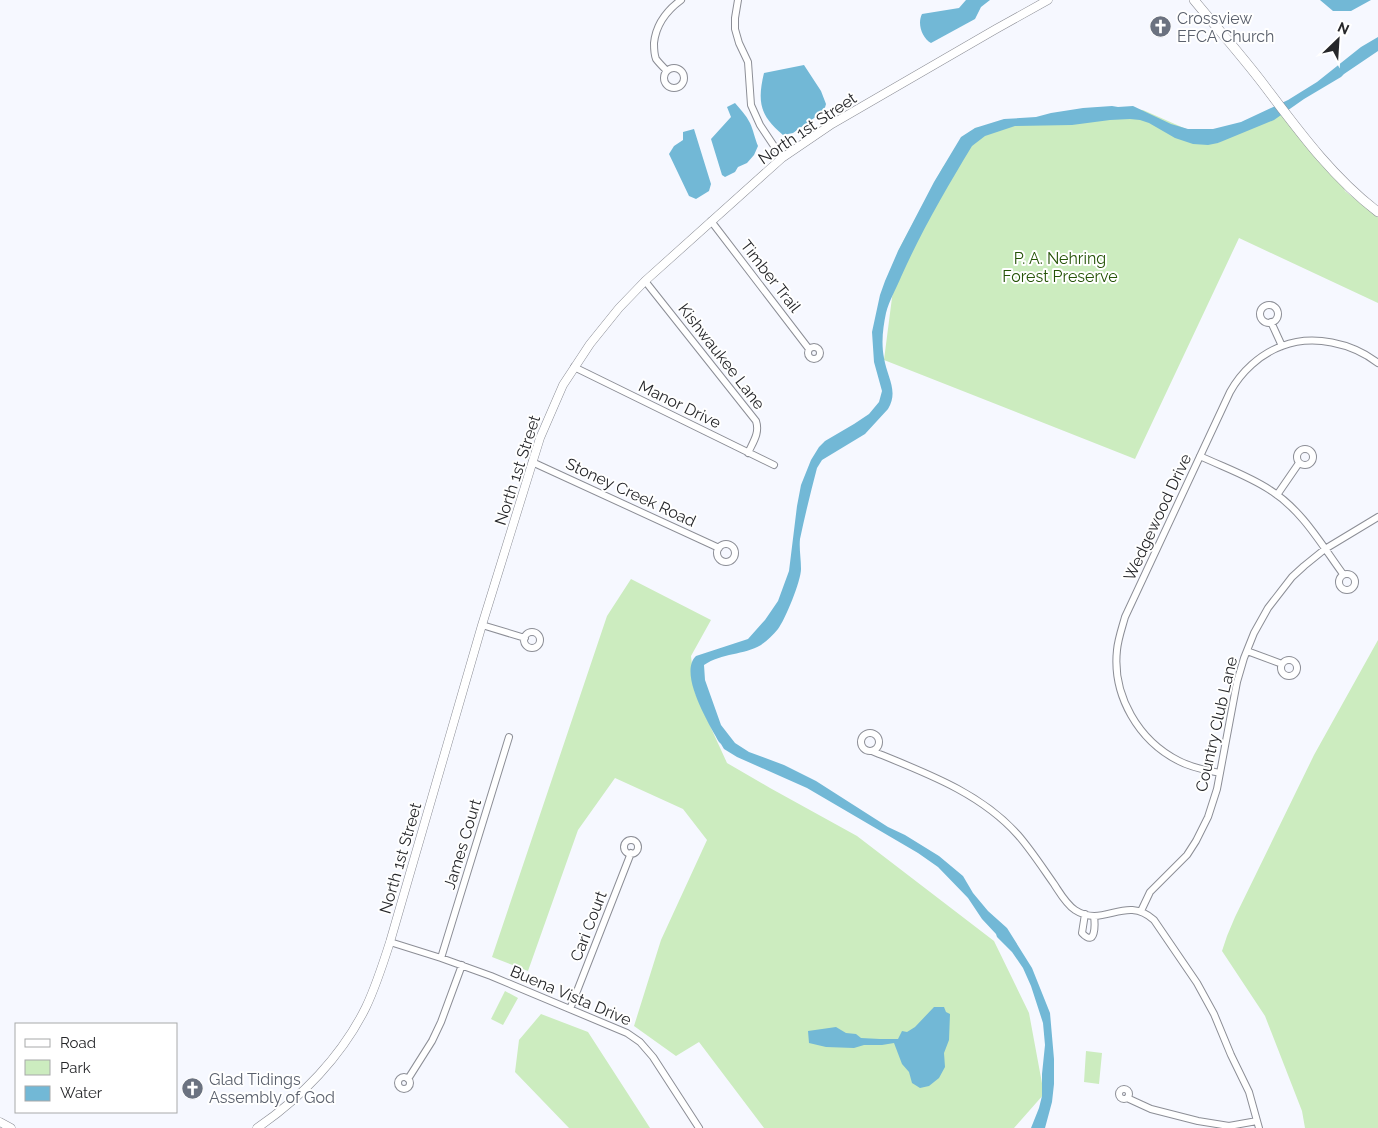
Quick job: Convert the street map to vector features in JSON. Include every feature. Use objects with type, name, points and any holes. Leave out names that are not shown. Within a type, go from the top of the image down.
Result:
[{"type":"main road","points":[[1194,0],[1341,180],[1378,212]]},
{"type":"street","points":[[667,71],[656,59],[654,48],[656,30],[664,14],[681,0]]},
{"type":"street","points":[[738,0],[735,29],[748,62],[751,105],[760,126],[782,158]]},
{"type":"street","name":"North 1st Street","points":[[257,1128],[291,1102],[337,1052],[366,1007],[378,980],[532,462],[563,385],[590,344],[619,308],[645,281],[782,158],[832,124],[1048,0]]},
{"type":"street","name":"Timber Trail","points":[[711,221],[809,348]]},
{"type":"street","name":"Kishwaukee Lane","points":[[645,281],[756,421],[757,434],[748,453]]},
{"type":"street","points":[[1271,322],[1282,346]]},
{"type":"street","name":"Wedgewood Drive","points":[[1220,773],[1180,762],[1152,743],[1137,724],[1122,696],[1117,670],[1118,643],[1125,617],[1230,392],[1238,379],[1266,354],[1293,343],[1332,342],[1358,350],[1378,362]]},
{"type":"street","name":"Manor Drive","points":[[574,367],[774,465]]},
{"type":"street","points":[[1200,456],[1258,482],[1277,495],[1300,516],[1343,574]]},
{"type":"street","name":"Stoney Creek Road","points":[[532,462],[719,548]]},
{"type":"street","points":[[1277,495],[1299,464]]},
{"type":"street","name":"Country Club Lane","points":[[1141,911],[1150,892],[1183,859],[1196,841],[1208,818],[1217,789],[1238,682],[1256,628],[1273,600],[1292,577],[1325,549],[1378,517]]},
{"type":"street","points":[[482,626],[525,638]]},
{"type":"street","points":[[1247,651],[1282,664]]},
{"type":"street","name":"James Court","points":[[441,958],[509,737]]},
{"type":"street","points":[[872,751],[965,792],[986,806],[1017,833],[1070,906],[1085,914],[1094,916],[1105,915],[1124,909],[1136,909],[1150,916],[1161,929],[1210,1005],[1249,1092],[1258,1125],[1229,1126],[1214,1124],[1151,1109],[1128,1098]]},
{"type":"street","name":"Cari Court","points":[[570,1009],[631,853]]},
{"type":"street","points":[[1085,914],[1082,933],[1088,937],[1093,936],[1094,933],[1094,916]]},
{"type":"street","name":"Buena Vista Drive","points":[[390,942],[462,965],[620,1030],[640,1042],[653,1057],[699,1128]]},
{"type":"street","points":[[408,1079],[432,1041],[462,965]]},
{"type":"street","points":[[0,1122],[11,1128]]},
{"type":"green space","name":"P. A. Nehring Forest Preserve","points":[[1103,107],[1143,110],[1218,143],[1280,107],[1341,180],[1345,191],[1378,217],[1378,303],[1239,238],[1135,459],[884,360],[898,251],[943,167],[975,128]]},
{"type":"green space","points":[[631,579],[711,620],[691,656],[695,693],[727,763],[857,836],[994,941],[1029,1013],[1044,1094],[1014,1128],[764,1128],[699,1042],[676,1056],[634,1026],[661,940],[707,840],[683,809],[615,778],[578,830],[528,971],[492,957],[607,616]]},
{"type":"green space","points":[[1378,640],[1378,1128],[1305,1128],[1302,1111],[1265,1016],[1222,951],[1235,917],[1314,755]]},
{"type":"green space","points":[[505,991],[518,998],[503,1025],[491,1019]]},
{"type":"green space","points":[[541,1014],[588,1032],[650,1128],[569,1128],[515,1072],[519,1040]]},
{"type":"green space","points":[[1086,1051],[1102,1053],[1099,1084],[1084,1082]]},
{"type":"water","points":[[966,0],[990,0],[981,7],[975,19],[931,43],[928,41],[920,26],[922,14],[959,8]]},
{"type":"water","points":[[1320,0],[1371,0],[1351,11],[1333,11]]},
{"type":"water","points":[[1378,37],[1378,51],[1341,77],[1274,120],[1218,143],[1208,145],[1193,144],[1175,138],[1149,123],[1130,119],[1072,125],[1015,126],[985,136],[972,146],[925,227],[887,308],[884,324],[883,352],[892,390],[888,409],[865,434],[822,460],[817,468],[800,539],[800,575],[785,618],[768,640],[761,645],[747,651],[718,658],[704,665],[705,680],[721,725],[735,743],[749,752],[784,765],[816,781],[888,827],[939,856],[963,876],[973,893],[988,911],[1007,928],[1032,968],[1050,1013],[1054,1059],[1052,1102],[1045,1128],[1031,1128],[1042,1096],[1045,1045],[1043,1023],[1031,986],[1023,968],[1012,952],[982,919],[968,898],[938,867],[918,853],[807,788],[737,757],[724,749],[697,699],[693,686],[691,664],[696,656],[748,639],[765,620],[778,601],[789,571],[801,485],[811,460],[819,447],[825,441],[869,414],[879,402],[882,391],[874,362],[872,332],[880,295],[898,251],[934,182],[961,137],[975,128],[1004,119],[1036,117],[1083,108],[1112,106],[1133,106],[1171,124],[1188,129],[1213,129],[1241,122],[1288,100],[1317,82],[1361,47]]},
{"type":"water","points":[[804,65],[821,91],[826,104],[824,111],[793,133],[783,135],[769,121],[762,108],[761,92],[764,73]]},
{"type":"water","points":[[735,103],[750,123],[758,146],[754,155],[747,163],[725,177],[722,175],[711,139],[731,117],[727,107]]},
{"type":"water","points":[[694,129],[711,184],[709,191],[696,199],[689,196],[669,154],[674,146],[683,140],[683,132]]},
{"type":"water","points":[[934,1007],[944,1007],[946,1012],[950,1014],[949,1040],[944,1053],[945,1067],[939,1078],[929,1086],[920,1088],[912,1083],[909,1072],[902,1064],[894,1043],[864,1045],[854,1048],[826,1047],[809,1043],[808,1031],[836,1027],[846,1033],[856,1034],[861,1038],[898,1039],[902,1031],[907,1032],[915,1027]]},
{"type":"place","name":"Crossview EFCA Church","points":[[1161,27]]},
{"type":"place","name":"Glad Tidings Assembly of God","points":[[193,1088]]}]
